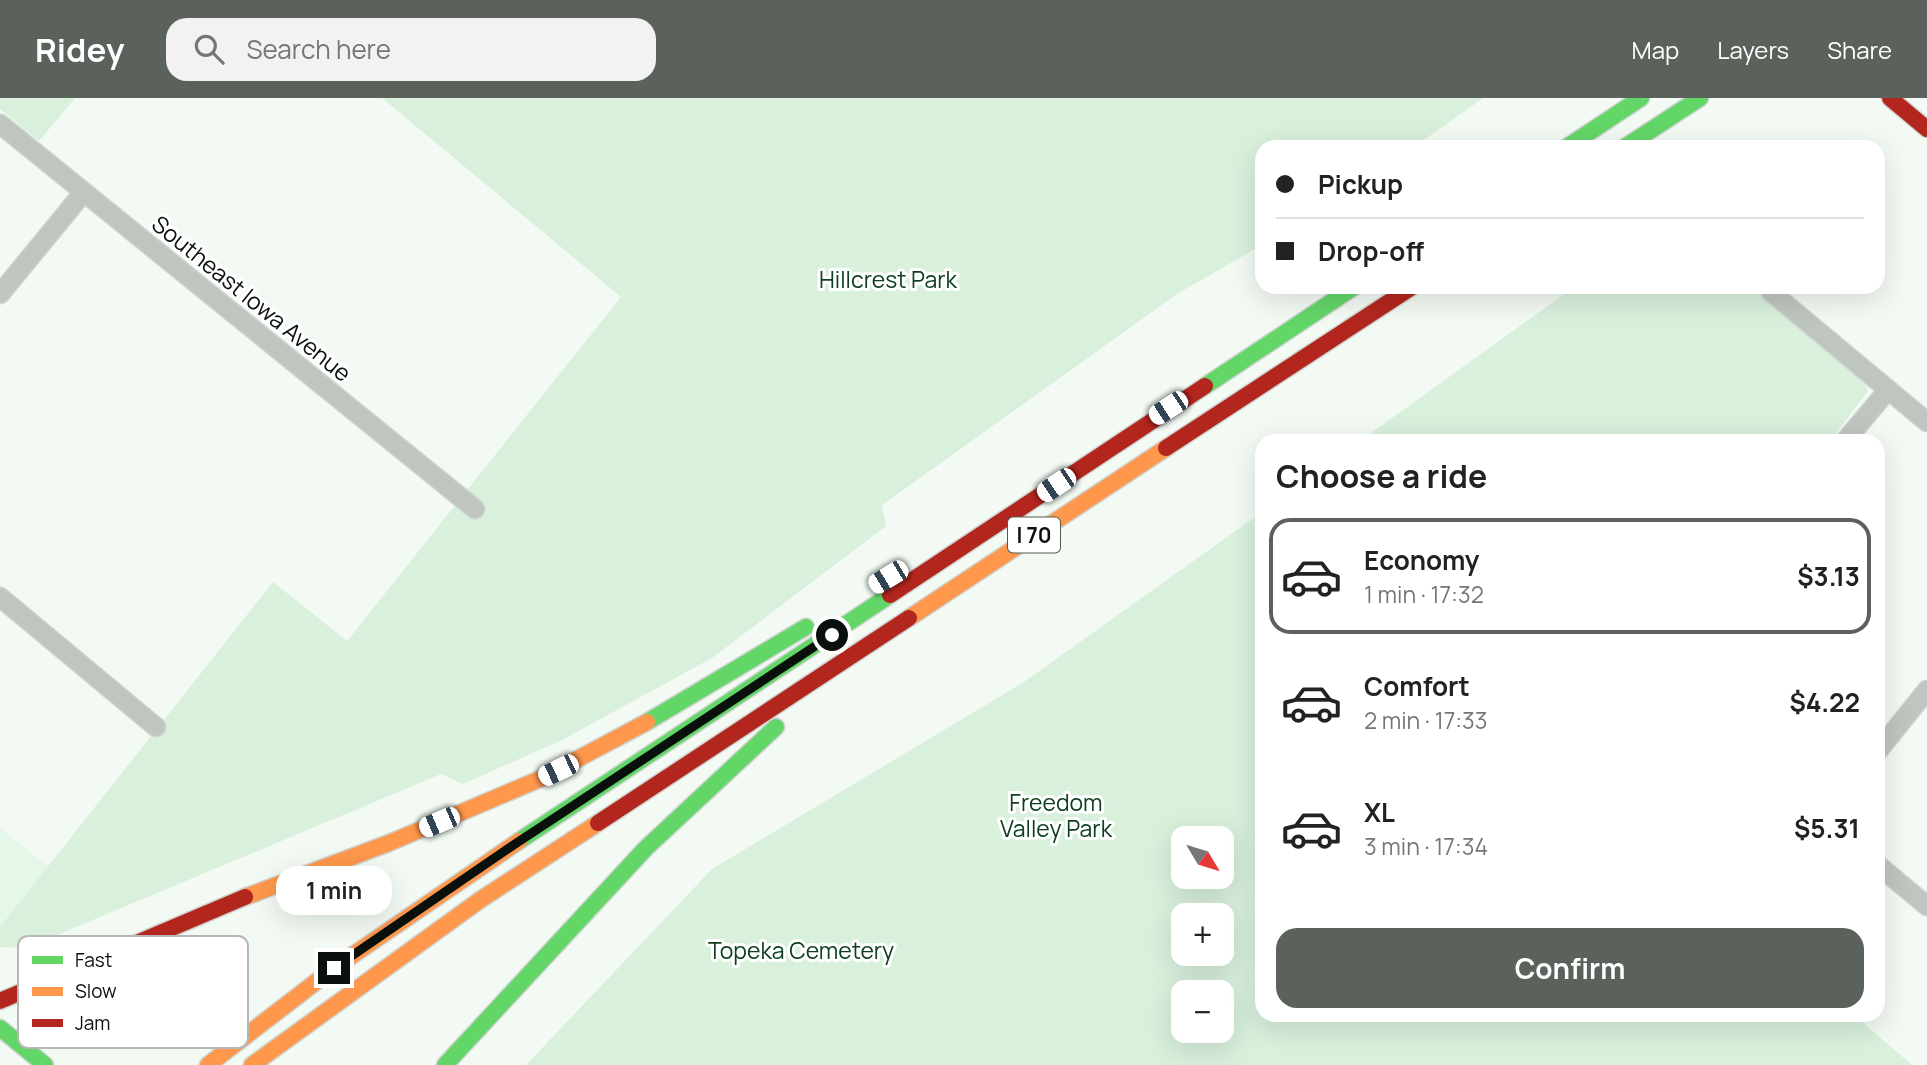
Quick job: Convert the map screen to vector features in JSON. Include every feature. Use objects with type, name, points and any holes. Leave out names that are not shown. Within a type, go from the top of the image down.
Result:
[{"type":"main road","points":[[1578,140],[1641,98]]},
{"type":"main road","points":[[1636,140],[1700,98]]},
{"type":"main road","points":[[1890,98],[1927,129]]},
{"type":"main road","name":"I 70","points":[[248,1034],[334,968],[432,900],[1343,294]]},
{"type":"main road","name":"I 70","points":[[252,1065],[480,900],[1401,294]]},
{"type":"main road","points":[[874,586],[1037,484],[1144,424]]},
{"type":"main road","points":[[152,936],[260,890],[389,843],[540,779],[662,715],[815,621]]},
{"type":"main road","points":[[445,1065],[636,860],[721,775],[802,706],[830,669]]},
{"type":"main road","points":[[0,1001],[18,993]]},
{"type":"main road","points":[[0,1028],[18,1043]]},
{"type":"main road","points":[[24,1048],[45,1065]]},
{"type":"main road","name":"I 70","points":[[208,1065],[230,1048]]},
{"type":"street","name":"Southeast Iowa Avenue","points":[[0,124],[475,509]]},
{"type":"street","points":[[0,294],[83,193]]},
{"type":"street","points":[[1773,294],[1927,422]]},
{"type":"street","points":[[1851,434],[1888,390]]},
{"type":"street","points":[[0,597],[156,727]]},
{"type":"street","points":[[1885,742],[1927,690]]},
{"type":"street","points":[[1885,871],[1927,906]]},
{"type":"shaded area","points":[[0,828],[49,867],[0,927]]},
{"type":"green space","points":[[0,98],[75,98],[39,141],[0,109]]},
{"type":"green space","name":"Hillcrest Park","points":[[382,98],[1483,98],[1424,140],[1255,140],[1255,249],[1177,294],[882,505],[886,526],[712,658],[562,740],[463,784],[441,774],[55,936],[18,936],[18,948],[0,947],[0,927],[273,582],[347,641],[621,297]]},
{"type":"green space","points":[[1564,294],[1779,294],[1772,306],[1864,382],[1868,391],[1835,434],[1370,434]]},
{"type":"green space","points":[[1255,517],[1255,1022],[1862,1022],[1912,1065],[526,1065],[712,869],[1021,684]]},
{"type":"traffic: fast","points":[[1578,140],[1641,98]]},
{"type":"traffic: fast","points":[[1636,140],[1700,98]]},
{"type":"traffic: fast","points":[[1205,386],[1343,294]]},
{"type":"traffic: fast","points":[[519,841],[890,595]]},
{"type":"traffic: fast","points":[[647,722],[806,627]]},
{"type":"traffic: fast","points":[[445,1065],[646,848],[776,727]]},
{"type":"traffic: fast","points":[[0,1028],[18,1043]]},
{"type":"traffic: fast","points":[[24,1048],[45,1065]]},
{"type":"traffic: slow","points":[[909,618],[1166,448]]},
{"type":"traffic: slow","points":[[245,897],[389,843],[540,779],[647,722]]},
{"type":"traffic: slow","points":[[252,1065],[480,900],[598,823]]},
{"type":"traffic: slow","points":[[248,1034],[334,968],[519,841]]},
{"type":"traffic: slow","points":[[208,1065],[230,1048]]},
{"type":"traffic: jam","points":[[1890,98],[1927,129]]},
{"type":"traffic: jam","points":[[1166,448],[1401,294]]},
{"type":"traffic: jam","points":[[890,595],[1205,386]]},
{"type":"traffic: jam","points":[[598,823],[909,618]]},
{"type":"traffic: jam","points":[[153,936],[245,897]]},
{"type":"traffic: jam","points":[[0,1001],[18,993]]},
{"type":"route","points":[[334,968],[512,846],[832,635]]},
{"type":"park label","name":"Freedom Valley Park","points":[[1056,815]]},
{"type":"park label","name":"Topeka Cemetery","points":[[801,950]]}]
